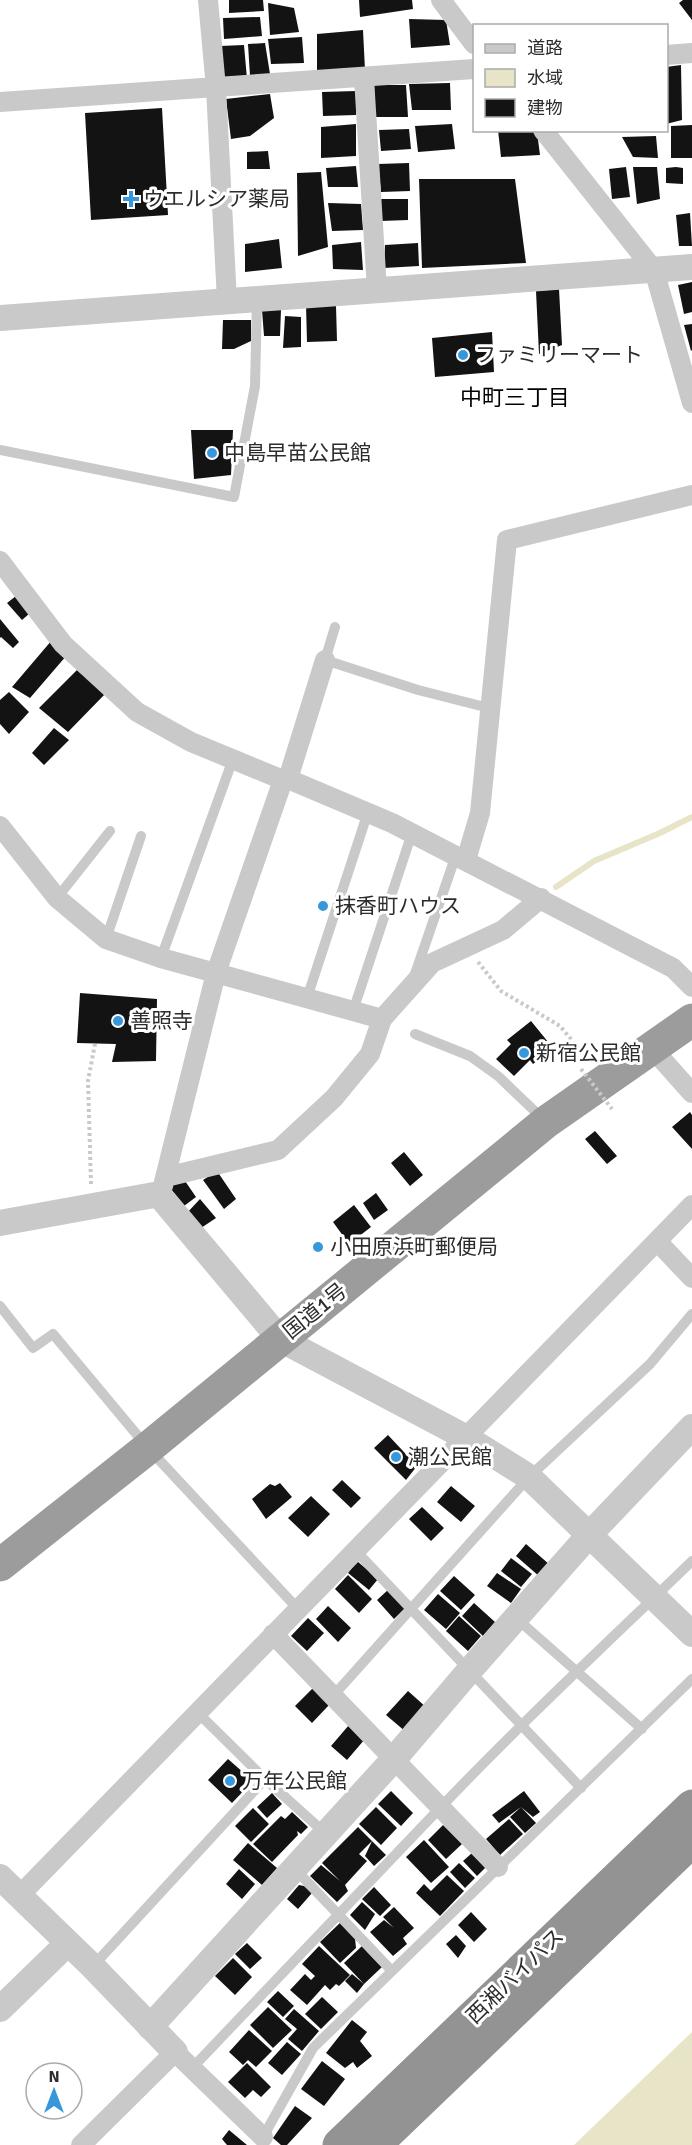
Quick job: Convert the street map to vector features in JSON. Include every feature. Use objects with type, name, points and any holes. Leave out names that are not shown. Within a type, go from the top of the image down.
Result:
[{"type":"highway","name":"国道1号","points":[[0,1565],[148,1448],[546,1122],[692,1020]]},
{"type":"highway","name":"西湘バイパス","points":[[339,2145],[692,1806]]},
{"type":"highway","name":"西湘バイパス","points":[[375,2145],[692,1841]]},
{"type":"street","points":[[208,0],[216,88],[227,301]]},
{"type":"street","points":[[441,0],[473,43]]},
{"type":"street","points":[[668,55],[692,53]]},
{"type":"street","points":[[0,102],[473,69]]},
{"type":"street","points":[[364,78],[377,290]]},
{"type":"street","points":[[545,132],[654,270],[692,403]]},
{"type":"street","points":[[0,318],[692,267]]},
{"type":"street","points":[[461,858],[480,813],[507,540],[692,495]]},
{"type":"street","points":[[0,561],[63,644],[137,712],[191,742],[368,812],[412,832],[673,968],[692,987]]},
{"type":"street","points":[[163,1186],[216,973],[286,779],[325,660]]},
{"type":"street","points":[[0,826],[57,897],[106,939],[161,958],[382,1019]]},
{"type":"street","points":[[0,1223],[154,1195],[163,1186],[278,1150],[334,1098],[363,1063],[370,1054],[382,1019],[432,963],[503,930],[541,898]]},
{"type":"street","points":[[651,1047],[692,1094]]},
{"type":"street","points":[[163,1186],[280,1339],[465,1437],[529,1477],[692,1634]]},
{"type":"street","points":[[20,1896],[692,1205]]},
{"type":"street","points":[[657,1241],[692,1278]]},
{"type":"street","points":[[150,2027],[394,1760],[590,1534],[692,1427]]},
{"type":"street","points":[[273,1634],[498,1867]]},
{"type":"street","points":[[0,1877],[263,2137]]},
{"type":"street","points":[[0,2009],[68,1944]]},
{"type":"street","points":[[81,2145],[183,2060]]},
{"type":"lane","points":[[0,450],[234,497],[255,386],[257,300]]},
{"type":"lane","points":[[335,627],[325,660],[418,690],[489,708]]},
{"type":"lane","points":[[161,958],[233,759]]},
{"type":"lane","points":[[307,998],[368,812]]},
{"type":"lane","points":[[57,897],[110,831]]},
{"type":"lane","points":[[353,1011],[412,832]]},
{"type":"lane","points":[[106,939],[141,836]]},
{"type":"lane","points":[[411,986],[461,858]]},
{"type":"lane","points":[[414,1034],[470,1056],[498,1076],[546,1122]]},
{"type":"lane","points":[[0,1306],[4,1319],[33,1348],[53,1334],[148,1448],[297,1609]]},
{"type":"lane","points":[[333,1696],[529,1477],[650,1364],[692,1314]]},
{"type":"lane","points":[[356,1551],[581,1788]]},
{"type":"lane","points":[[183,2060],[339,1916],[441,1807],[692,1561]]},
{"type":"lane","points":[[515,1618],[642,1729]]},
{"type":"lane","points":[[263,2137],[313,2048],[692,1680]]},
{"type":"lane","points":[[197,1712],[265,1779],[326,1834]]},
{"type":"lane","points":[[92,1966],[265,1779]]},
{"type":"lane","points":[[295,1869],[391,1970]]},
{"type":"path","points":[[466,947],[501,991],[560,1026],[600,1086]]},
{"type":"path","points":[[92,1206],[88,1081],[95,1044]]},
{"type":"water","points":[[692,2032],[692,2145],[574,2145],[576,2143]]},
{"type":"building","points":[[229,0],[263,0],[264,11],[229,13]]},
{"type":"building","points":[[359,0],[412,0],[413,9],[360,17]]},
{"type":"building","points":[[683,0],[692,0],[692,20],[679,3]]},
{"type":"building","points":[[268,3],[294,8],[299,32],[270,35]]},
{"type":"building","points":[[260,17],[262,36],[224,39],[223,18]]},
{"type":"building","points":[[409,19],[446,20],[450,45],[411,48]]},
{"type":"building","points":[[363,30],[365,70],[317,74],[317,34]]},
{"type":"building","points":[[302,37],[304,63],[271,64],[268,39]]},
{"type":"building","points":[[265,43],[270,74],[250,76],[248,44]]},
{"type":"building","points":[[244,45],[247,79],[224,79],[220,46]]},
{"type":"building","points":[[681,65],[682,120],[668,124],[668,67]]},
{"type":"building","points":[[450,83],[451,110],[412,110],[409,84]]},
{"type":"building","points":[[374,85],[406,85],[408,117],[375,117]]},
{"type":"building","points":[[356,91],[356,115],[323,116],[322,92]]},
{"type":"building","points":[[270,94],[274,118],[250,136],[231,139],[226,99]]},
{"type":"building","points":[[162,108],[168,215],[91,220],[85,113]]},
{"type":"building","points":[[356,124],[356,156],[321,158],[321,127]]},
{"type":"building","points":[[452,124],[455,149],[418,152],[415,126]]},
{"type":"building","points":[[692,125],[692,158],[671,158],[671,126]]},
{"type":"building","points":[[409,129],[411,149],[381,151],[379,130]]},
{"type":"building","points":[[498,132],[537,132],[540,155],[501,157]]},
{"type":"building","points":[[656,136],[658,158],[633,157],[622,137]]},
{"type":"building","points":[[268,151],[270,169],[247,169],[247,152]]},
{"type":"building","points":[[409,163],[410,191],[381,192],[378,164]]},
{"type":"building","points":[[356,166],[358,187],[328,187],[326,168]]},
{"type":"building","points":[[626,167],[630,197],[612,199],[609,169]]},
{"type":"building","points":[[633,167],[657,167],[660,199],[637,204]]},
{"type":"building","points":[[666,168],[683,168],[683,184],[666,183]]},
{"type":"building","points":[[321,172],[328,247],[298,256],[297,173]]},
{"type":"building","points":[[419,179],[515,179],[526,263],[422,268]]},
{"type":"building","points":[[381,199],[408,199],[408,220],[381,221]]},
{"type":"building","points":[[328,203],[361,204],[363,230],[332,231]]},
{"type":"building","points":[[690,213],[692,246],[679,246],[676,215]]},
{"type":"building","points":[[279,239],[282,268],[245,272],[245,244]]},
{"type":"building","points":[[361,242],[363,270],[333,269],[332,245]]},
{"type":"building","points":[[418,243],[419,266],[384,268],[385,245]]},
{"type":"building","points":[[692,282],[692,312],[684,314],[678,285]]},
{"type":"building","points":[[559,289],[562,345],[539,354],[536,291]]},
{"type":"building","points":[[306,305],[336,306],[337,341],[307,342]]},
{"type":"building","points":[[262,310],[281,310],[280,336],[264,336]]},
{"type":"building","points":[[285,316],[301,317],[301,347],[283,348]]},
{"type":"building","points":[[223,320],[251,320],[251,341],[234,349],[222,349]]},
{"type":"building","points":[[692,324],[692,350],[691,351],[684,325]]},
{"type":"building","name":"ファミリーマート","points":[[492,332],[494,372],[435,377],[432,338]]},
{"type":"building","name":"中島早苗公民館","points":[[191,430],[233,430],[231,475],[194,479]]},
{"type":"building","points":[[16,596],[30,613],[22,620],[7,603]]},
{"type":"building","points":[[0,619],[19,642],[13,648],[0,638]]},
{"type":"building","points":[[52,640],[67,655],[30,698],[12,687]]},
{"type":"building","points":[[77,670],[105,694],[68,732],[39,708]]},
{"type":"building","points":[[9,692],[29,712],[9,734],[0,724],[0,700]]},
{"type":"building","points":[[54,728],[69,740],[44,765],[32,753]]},
{"type":"building","name":"善照寺","points":[[80,993],[157,999],[156,1061],[112,1062],[116,1044],[77,1043]]},
{"type":"building","name":"新宿公民館","points":[[531,1021],[553,1048],[533,1064],[530,1060],[514,1076],[496,1059],[511,1044],[507,1040]]},
{"type":"building","points":[[690,1112],[692,1115],[692,1149],[672,1127]]},
{"type":"building","points":[[595,1131],[617,1156],[607,1164],[585,1139]]},
{"type":"building","points":[[404,1152],[423,1175],[410,1186],[391,1163]]},
{"type":"building","points":[[217,1171],[236,1199],[224,1209],[203,1180]]},
{"type":"building","points":[[183,1178],[196,1197],[184,1206],[167,1184]]},
{"type":"building","points":[[376,1193],[388,1210],[374,1220],[363,1203]]},
{"type":"building","points":[[200,1199],[216,1218],[201,1228],[186,1214]]},
{"type":"building","points":[[354,1205],[371,1227],[349,1244],[333,1222]]},
{"type":"building","name":"潮公民館","points":[[388,1435],[417,1466],[406,1480],[374,1448]]},
{"type":"building","points":[[342,1480],[361,1498],[351,1508],[332,1490]]},
{"type":"building","points":[[280,1483],[292,1497],[266,1519],[252,1499],[270,1484],[275,1486]]},
{"type":"building","points":[[451,1486],[475,1506],[461,1522],[437,1502]]},
{"type":"building","points":[[311,1496],[330,1514],[308,1537],[288,1518]]},
{"type":"building","points":[[422,1507],[444,1528],[431,1541],[409,1519]]},
{"type":"building","points":[[526,1544],[550,1565],[540,1577],[516,1556]]},
{"type":"building","points":[[511,1558],[532,1574],[521,1587],[501,1571]]},
{"type":"building","points":[[357,1561],[378,1579],[369,1590],[348,1573]]},
{"type":"building","points":[[497,1573],[521,1589],[511,1603],[487,1586]]},
{"type":"building","points":[[348,1575],[372,1599],[359,1613],[335,1589]]},
{"type":"building","points":[[454,1576],[475,1595],[461,1610],[440,1591]]},
{"type":"building","points":[[389,1589],[406,1607],[394,1619],[377,1600]]},
{"type":"building","points":[[438,1594],[460,1613],[446,1629],[424,1610]]},
{"type":"building","points":[[474,1603],[495,1622],[483,1636],[462,1616]]},
{"type":"building","points":[[328,1606],[351,1628],[338,1642],[316,1619]]},
{"type":"building","points":[[459,1616],[481,1636],[468,1651],[446,1631]]},
{"type":"building","points":[[308,1618],[324,1633],[307,1651],[291,1636]]},
{"type":"building","points":[[313,1688],[329,1705],[312,1723],[295,1706]]},
{"type":"building","points":[[408,1691],[427,1708],[406,1732],[386,1715]]},
{"type":"building","points":[[349,1725],[365,1739],[347,1760],[331,1746]]},
{"type":"building","name":"万年公民館","points":[[228,1759],[253,1781],[232,1803],[208,1780]]},
{"type":"building","points":[[391,1791],[413,1813],[401,1826],[378,1804]]},
{"type":"building","points":[[524,1791],[540,1812],[533,1817],[521,1807],[499,1823],[492,1815]]},
{"type":"building","points":[[272,1793],[282,1804],[267,1818],[257,1807]]},
{"type":"building","points":[[376,1807],[397,1828],[381,1845],[359,1824]]},
{"type":"building","points":[[521,1807],[536,1823],[525,1833],[510,1817]]},
{"type":"building","points":[[253,1808],[269,1824],[251,1842],[235,1826]]},
{"type":"building","points":[[292,1812],[308,1827],[301,1834],[297,1831],[298,1835],[272,1862],[253,1844],[281,1816],[285,1819]]},
{"type":"building","points":[[509,1819],[523,1834],[500,1855],[486,1839]]},
{"type":"building","points":[[443,1825],[462,1844],[446,1859],[428,1840]]},
{"type":"building","points":[[358,1827],[372,1841],[359,1854],[367,1861],[345,1885],[348,1891],[337,1902],[310,1876],[321,1865],[340,1881],[322,1863]]},
{"type":"building","points":[[424,1840],[449,1867],[431,1883],[406,1857]]},
{"type":"building","points":[[372,1841],[386,1855],[374,1866],[365,1856]]},
{"type":"building","points":[[248,1843],[277,1868],[262,1885],[233,1860]]},
{"type":"building","points":[[472,1853],[486,1867],[477,1876],[463,1861]]},
{"type":"building","points":[[459,1863],[475,1878],[465,1888],[450,1872]]},
{"type":"building","points":[[239,1869],[255,1884],[242,1899],[226,1884]]},
{"type":"building","points":[[447,1875],[464,1891],[440,1916],[416,1893],[424,1884],[431,1891]]},
{"type":"building","points":[[299,1885],[312,1893],[298,1909],[287,1899]]},
{"type":"building","points":[[374,1887],[391,1905],[380,1916],[362,1899]]},
{"type":"building","points":[[362,1902],[375,1914],[365,1930],[350,1915]]},
{"type":"building","points":[[394,1907],[414,1928],[403,1938],[407,1944],[393,1956],[370,1932],[384,1920],[394,1928],[383,1917]]},
{"type":"building","points":[[471,1912],[487,1929],[474,1942],[458,1925]]},
{"type":"building","points":[[341,1922],[355,1938],[356,1948],[340,1963],[320,1942]]},
{"type":"building","points":[[456,1935],[466,1946],[458,1958],[446,1944]]},
{"type":"building","points":[[247,1943],[262,1958],[250,1969],[235,1954]]},
{"type":"building","points":[[319,1946],[350,1975],[339,1986],[336,1984],[330,1990],[325,1985],[307,2005],[290,1990],[305,1974],[311,1980],[315,1976],[302,1964]]},
{"type":"building","points":[[362,1946],[382,1967],[364,1984],[344,1963]]},
{"type":"building","points":[[233,1958],[252,1977],[235,1995],[215,1976]]},
{"type":"building","points":[[352,1974],[364,1984],[357,1993],[345,1981]]},
{"type":"building","points":[[278,1991],[294,2006],[283,2017],[267,2002]]},
{"type":"building","points":[[322,1997],[338,2012],[321,2029],[305,2014]]},
{"type":"building","points":[[268,2007],[292,2030],[273,2048],[250,2025]]},
{"type":"building","points":[[294,2009],[319,2031],[302,2051],[288,2039],[297,2029],[285,2019]]},
{"type":"building","points":[[352,2020],[367,2032],[360,2041],[372,2056],[357,2068],[353,2062],[345,2068],[326,2053]]},
{"type":"building","points":[[249,2030],[272,2051],[256,2067],[248,2060],[243,2065],[229,2052]]},
{"type":"building","points":[[287,2042],[301,2054],[282,2075],[268,2063]]},
{"type":"building","points":[[322,2061],[345,2079],[324,2106],[301,2089]]},
{"type":"building","points":[[247,2063],[271,2087],[261,2097],[253,2090],[245,2098],[228,2082]]},
{"type":"building","points":[[295,2106],[312,2118],[287,2145],[281,2145],[273,2138]]},
{"type":"building","points":[[229,2130],[247,2145],[227,2145],[222,2139]]},
{"type":"waterway","points":[[556,887],[594,861],[692,817]]},
{"type":"place","name":"ウエルシア薬局","points":[[131,199]]},
{"type":"place","name":"ファミリーマート","points":[[463,355]]},
{"type":"place","name":"中島早苗公民館","points":[[212,453]]},
{"type":"place","name":"抹香町ハウス","points":[[323,906]]},
{"type":"place","name":"善照寺","points":[[118,1021]]},
{"type":"place","name":"新宿公民館","points":[[524,1053]]},
{"type":"place","name":"小田原浜町郵便局","points":[[318,1247]]},
{"type":"place","name":"潮公民館","points":[[396,1457]]},
{"type":"place","name":"万年公民館","points":[[230,1781]]},
{"type":"district","name":"中町三丁目","points":[[515,397]]}]
